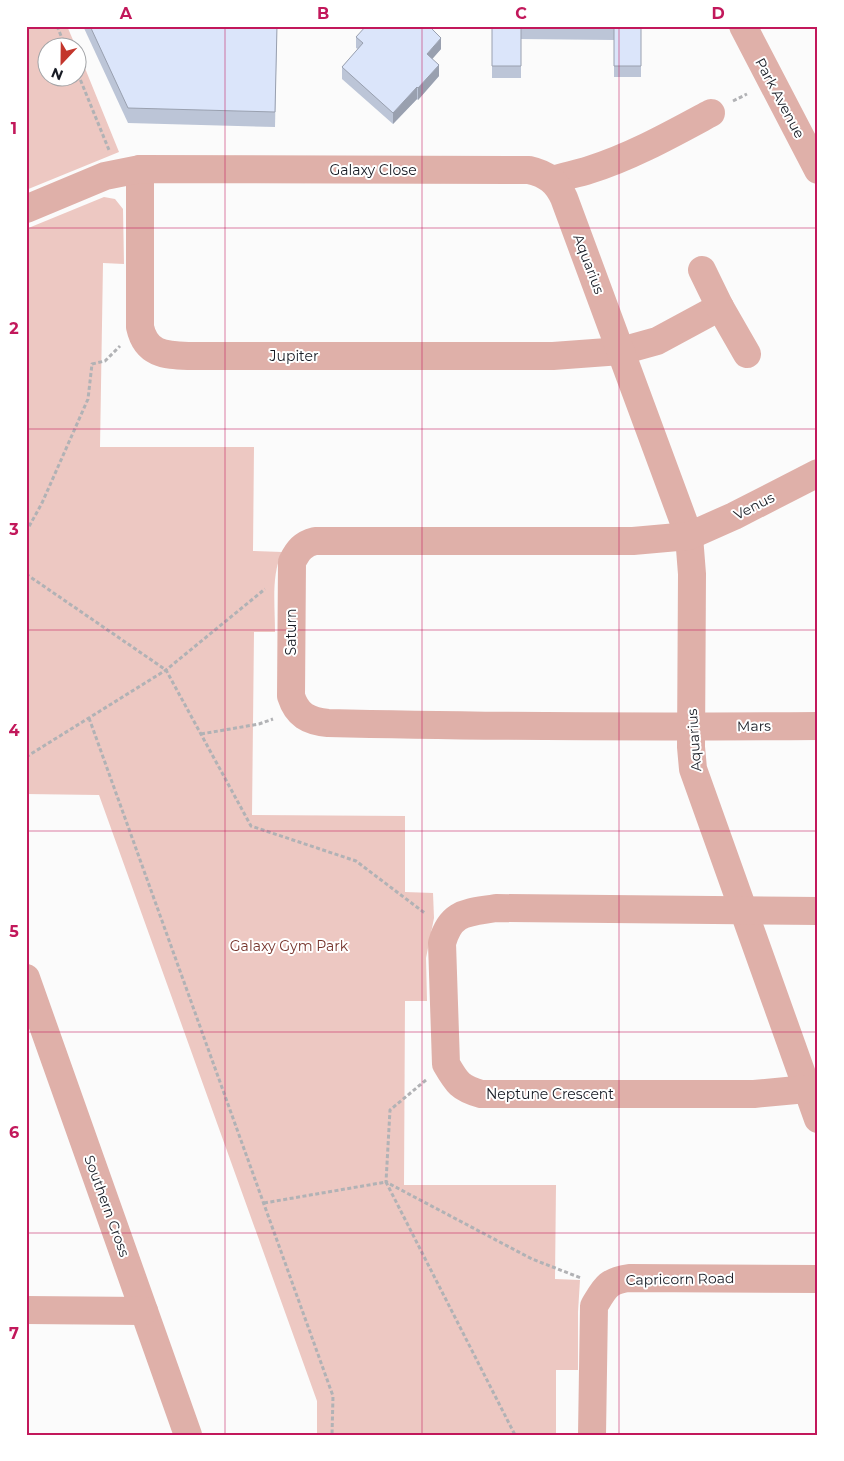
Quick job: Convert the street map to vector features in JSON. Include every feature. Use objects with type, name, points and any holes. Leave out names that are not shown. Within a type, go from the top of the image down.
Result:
[{"type":"street","name":"Park Avenue","points":[[742,26],[818,170]]},
{"type":"street","points":[[552,180],[614,161],[710,113]]},
{"type":"street","name":"Galaxy Close","points":[[26,209],[105,176],[130,171],[529,170],[538,172],[552,180]]},
{"type":"street","name":"Jupiter","points":[[130,171],[140,327],[142,336],[153,350],[174,355],[553,356],[621,351]]},
{"type":"street","name":"Aquarius","points":[[552,180],[564,198],[689,536],[692,574],[691,727],[693,769],[818,1119]]},
{"type":"street","points":[[702,270],[746,354]]},
{"type":"street","points":[[621,351],[657,341],[720,307]]},
{"type":"street","name":"Venus","points":[[689,536],[734,516],[818,473]]},
{"type":"street","points":[[292,566],[298,551],[307,543],[315,541],[633,541],[689,536]]},
{"type":"street","name":"Saturn","points":[[292,566],[291,696],[297,710]]},
{"type":"street","points":[[297,710],[311,720],[328,723],[691,727]]},
{"type":"street","name":"Mars","points":[[691,727],[818,726]]},
{"type":"street","points":[[446,1064],[442,943],[446,929],[454,920],[466,913],[496,908],[818,911]]},
{"type":"street","name":"Southern Cross","points":[[26,978],[35,1025],[144,1311],[188,1435]]},
{"type":"street","name":"Neptune Crescent","points":[[446,1064],[456,1081],[467,1090],[481,1094],[754,1094],[807,1089]]},
{"type":"street","name":"Capricorn Road","points":[[605,1288],[616,1280],[629,1278],[818,1279]]},
{"type":"street","points":[[592,1435],[594,1306],[605,1288]]},
{"type":"street","points":[[26,1310],[144,1311]]},
{"type":"path","points":[[57,26],[62,38]]},
{"type":"path","points":[[84,88],[112,156],[130,171]]},
{"type":"path","points":[[26,532],[42,503],[88,399],[92,364],[105,361],[140,327]]},
{"type":"path","points":[[26,757],[166,670],[292,566]]},
{"type":"path","points":[[26,574],[166,670],[251,826],[356,861],[446,929]]},
{"type":"path","points":[[201,734],[259,724],[297,710]]},
{"type":"path","points":[[90,718],[333,1396],[332,1435]]},
{"type":"path","points":[[446,1064],[390,1110],[386,1182],[515,1435]]},
{"type":"path","points":[[264,1203],[386,1182],[532,1259],[605,1288]]},
{"type":"green space","points":[[26,26],[67,26],[72,38],[38,38],[38,88],[88,88],[88,76],[119,152],[26,190]]},
{"type":"green space","name":"Galaxy Gym Park","points":[[104,197],[115,199],[123,209],[124,264],[103,263],[100,447],[254,447],[253,551],[282,552],[275,581],[275,632],[254,632],[252,815],[405,816],[405,892],[433,893],[434,918],[426,958],[427,1001],[405,1001],[404,1185],[556,1185],[555,1279],[580,1280],[578,1370],[556,1370],[556,1435],[317,1435],[317,1401],[99,795],[26,794],[26,229]]},
{"type":"building","points":[[90,26],[277,26],[275,112],[128,108]]},
{"type":"building","points":[[366,26],[429,26],[441,38],[427,54],[439,65],[393,113],[342,67],[363,43],[356,37]]},
{"type":"building","points":[[492,26],[641,26],[641,66],[614,66],[614,28],[521,28],[521,66],[492,66]]}]
